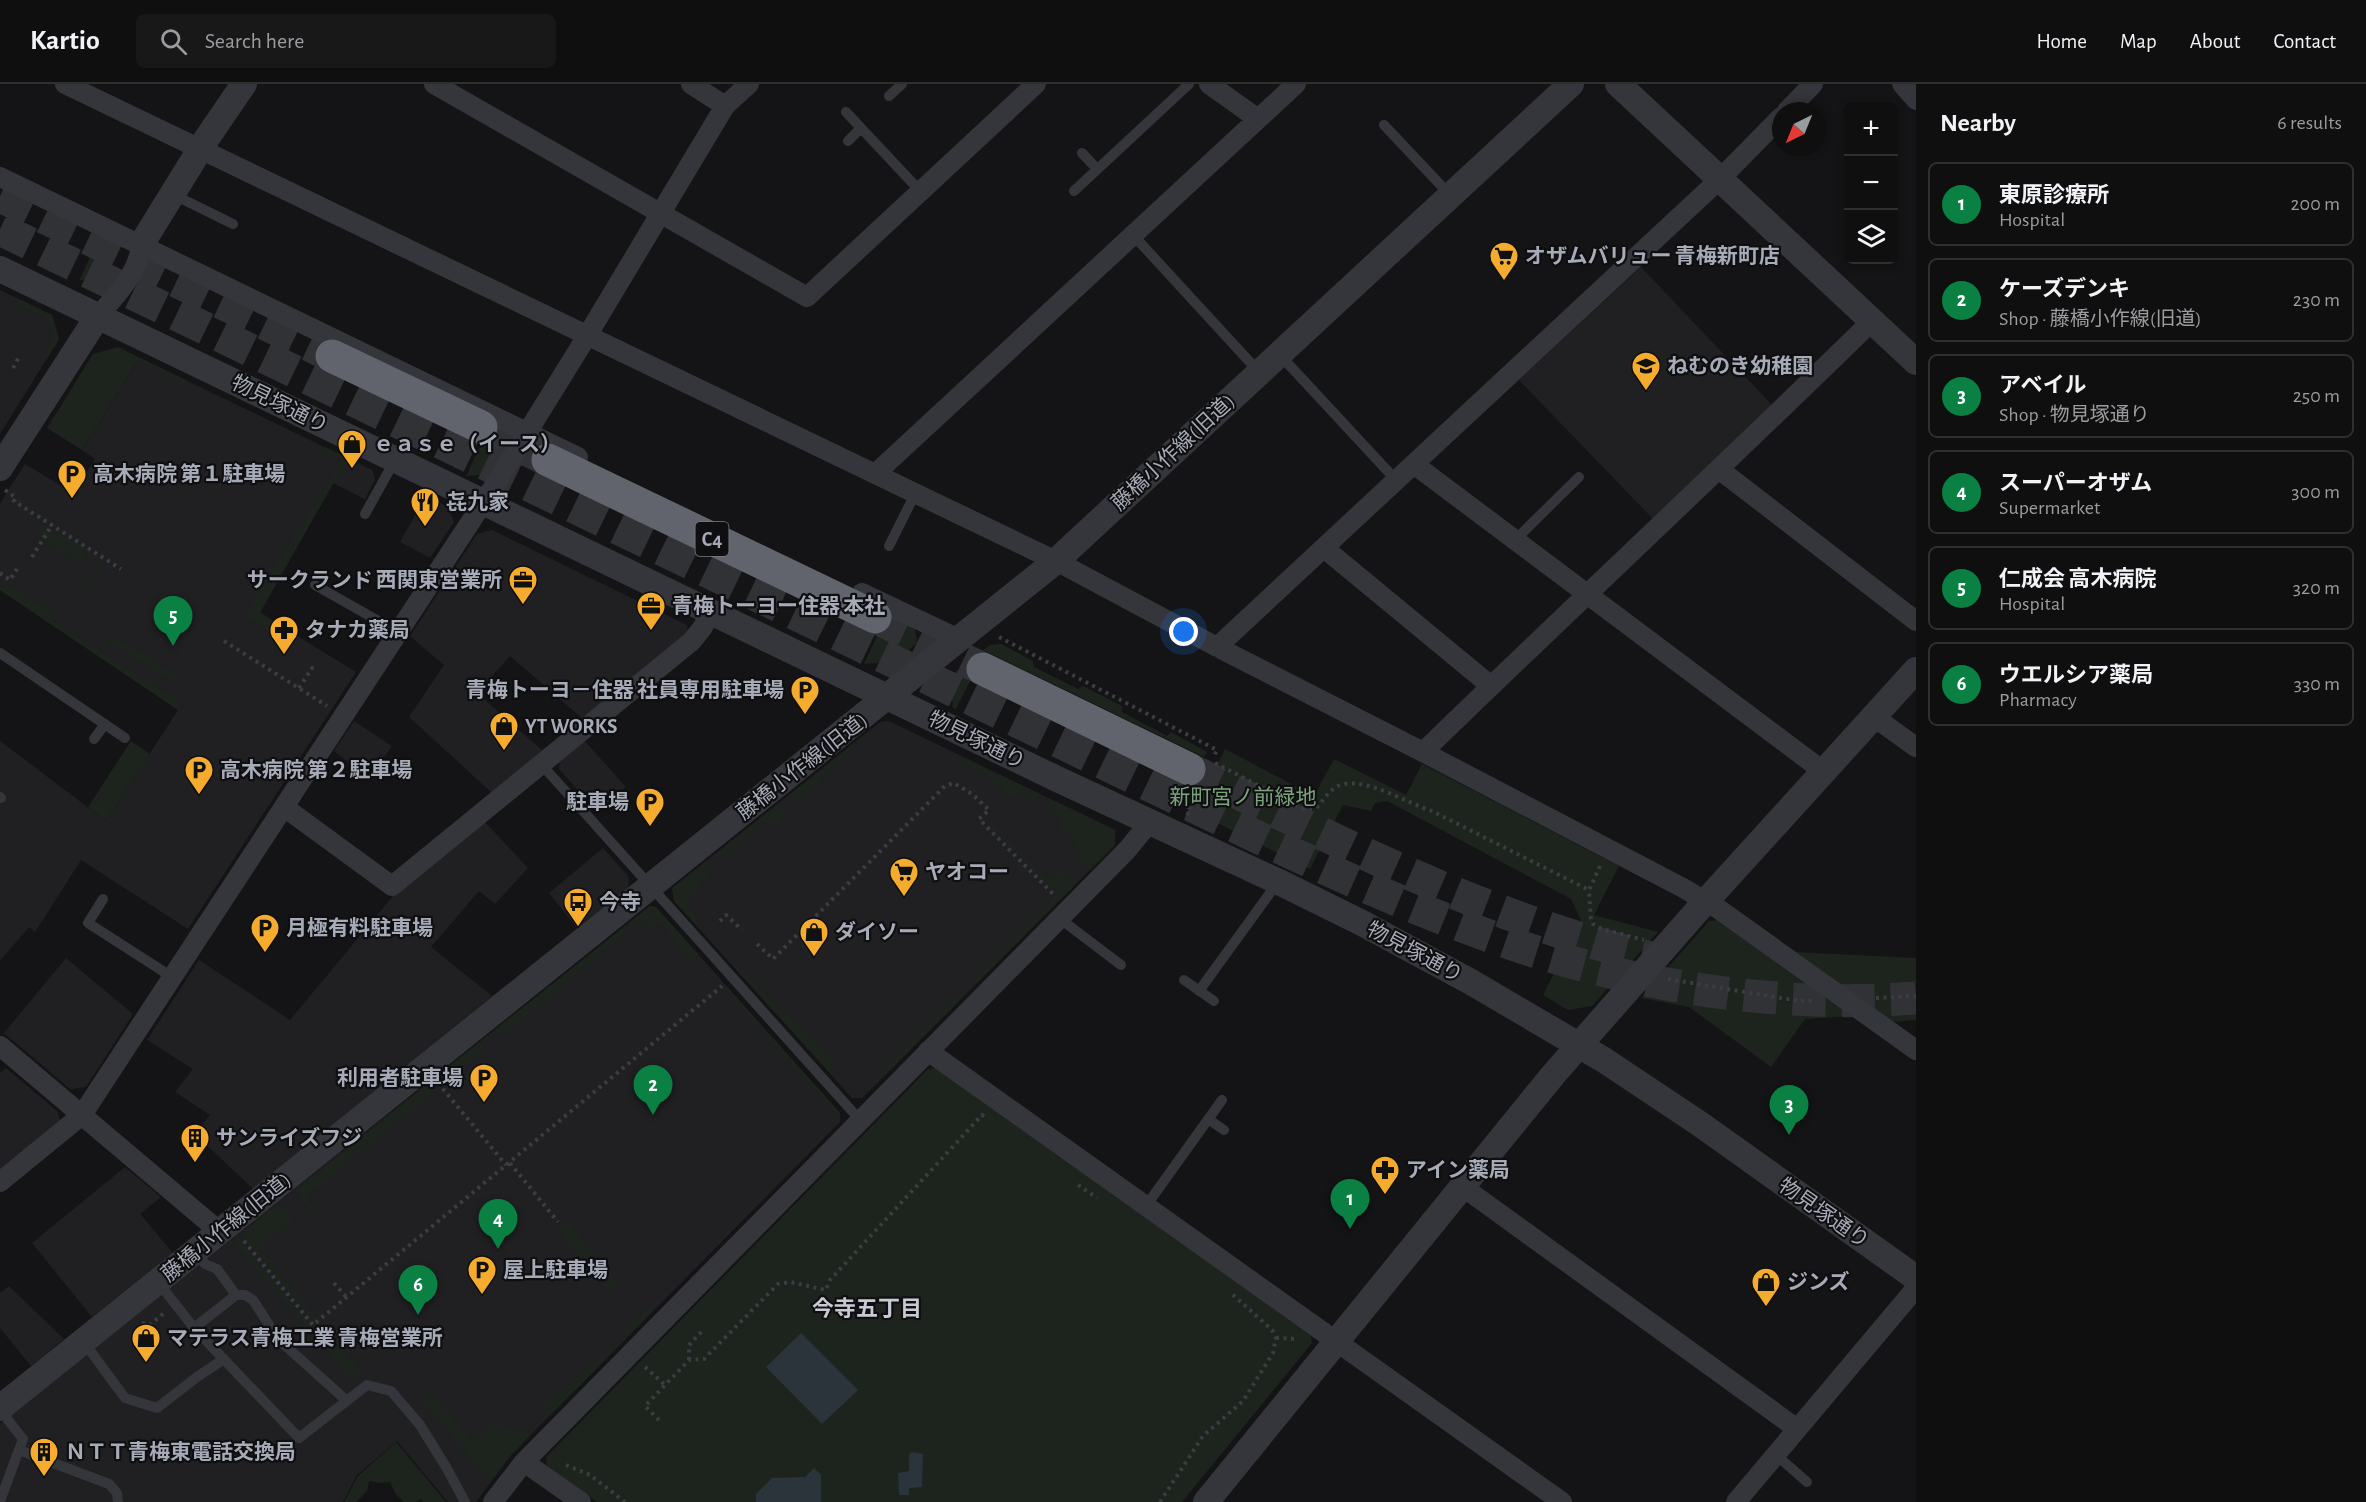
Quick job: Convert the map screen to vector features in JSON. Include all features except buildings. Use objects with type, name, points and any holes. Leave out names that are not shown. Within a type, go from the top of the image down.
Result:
[{"type":"highway","points":[[332,356],[481,427]]},
{"type":"highway","name":"C4","points":[[548,460],[875,617]]},
{"type":"highway","points":[[983,669],[1193,780]]},
{"type":"street","points":[[65,84],[1056,561],[1217,647],[1424,752],[1706,901],[1916,1050]]},
{"type":"street","points":[[3,479],[133,252],[141,245],[200,149],[244,84]]},
{"type":"street","points":[[434,84],[807,297],[1036,84]]},
{"type":"street","points":[[691,84],[724,106]]},
{"type":"street","points":[[0,1182],[82,1114],[483,502],[587,336],[724,106],[749,84]]},
{"type":"street","points":[[1209,84],[1258,119]]},
{"type":"street","points":[[875,474],[1296,84]]},
{"type":"street","name":"藤橋小作線(旧道)","points":[[0,1409],[195,1251],[229,1234],[651,886],[1056,561],[1570,84]]},
{"type":"street","points":[[1618,84],[1916,362]]},
{"type":"street","points":[[1796,102],[1813,84]]},
{"type":"street","points":[[1902,84],[1916,100]]},
{"type":"street","points":[[1217,647],[1720,179],[1772,126]]},
{"type":"street","points":[[0,177],[959,639]]},
{"type":"street","name":"物見塚通り","points":[[0,269],[1362,923],[1471,982],[1579,1045],[1700,1125],[1916,1278]]},
{"type":"street","points":[[1424,752],[1587,593],[1720,470],[1872,321]]},
{"type":"street","points":[[1415,465],[1823,771]]},
{"type":"street","points":[[1720,470],[1916,621]]},
{"type":"street","points":[[1324,548],[1491,686]]},
{"type":"street","points":[[284,807],[392,886],[692,641],[703,627],[710,611]]},
{"type":"street","points":[[1206,1502],[1579,1045],[1916,670]]},
{"type":"street","points":[[1874,717],[1916,747]]},
{"type":"street","points":[[493,1502],[524,1462],[928,1051],[1060,910],[1126,850],[1150,822]]},
{"type":"street","points":[[0,1046],[229,1234]]},
{"type":"street","points":[[928,1051],[1562,1502]]},
{"type":"street","points":[[1463,1187],[1796,1428]]},
{"type":"street","points":[[1736,1502],[1916,1288]]},
{"type":"street","points":[[524,1462],[581,1502]]},
{"type":"lane","points":[[889,96],[902,84]]},
{"type":"lane","points":[[1074,191],[1189,84]]},
{"type":"lane","points":[[846,112],[921,192]]},
{"type":"lane","points":[[1384,125],[1451,195]]},
{"type":"lane","points":[[848,141],[861,128]]},
{"type":"lane","points":[[1082,153],[1097,169]]},
{"type":"lane","points":[[172,194],[233,224]]},
{"type":"lane","points":[[1134,236],[1259,372]]},
{"type":"lane","points":[[1279,354],[1396,480]]},
{"type":"lane","points":[[365,514],[394,460]]},
{"type":"lane","points":[[1515,540],[1579,477]]},
{"type":"lane","points":[[889,546],[915,494]]},
{"type":"lane","points":[[315,585],[398,632]]},
{"type":"lane","points":[[0,652],[126,738]]},
{"type":"lane","points":[[94,739],[105,724]]},
{"type":"lane","points":[[541,764],[860,1120]]},
{"type":"lane","points":[[1199,991],[1279,882]]},
{"type":"lane","points":[[103,899],[88,923],[172,977]]},
{"type":"lane","points":[[1060,910],[1121,965]]},
{"type":"lane","points":[[1184,980],[1214,1001]]},
{"type":"lane","points":[[1146,1206],[1222,1100]]},
{"type":"lane","points":[[1209,1119],[1224,1130]]},
{"type":"lane","points":[[195,1251],[205,1264],[217,1269],[236,1295]]},
{"type":"lane","points":[[158,1281],[195,1328],[300,1438],[367,1385],[391,1391],[420,1425],[465,1502]]},
{"type":"lane","points":[[195,1328],[236,1295],[245,1295],[253,1300],[278,1339],[347,1401]]},
{"type":"lane","points":[[83,1341],[125,1398],[157,1408],[224,1359]]},
{"type":"lane","points":[[0,1409],[23,1439],[0,1501]]},
{"type":"lane","points":[[19,1450],[109,1484],[117,1493],[118,1502]]},
{"type":"lane","points":[[1775,1454],[1807,1482]]},
{"type":"path","points":[[13,368],[19,357]]},
{"type":"path","points":[[3,479],[16,498],[14,501],[122,569]]},
{"type":"path","points":[[32,557],[52,525]]},
{"type":"path","points":[[0,573],[10,580],[17,569]]},
{"type":"path","points":[[999,638],[1216,750],[1212,761],[1302,808],[1316,808],[1332,790],[1345,784],[1379,789],[1432,811],[1588,890]]},
{"type":"path","points":[[224,641],[343,716]]},
{"type":"path","points":[[299,688],[312,669],[315,670]]},
{"type":"path","points":[[1193,780],[1186,813],[1196,818]]},
{"type":"path","points":[[757,944],[773,959],[945,786],[954,783],[972,794],[989,810],[979,819],[1060,910]]},
{"type":"path","points":[[1609,849],[1588,890],[1593,924],[1602,929],[1653,942]]},
{"type":"path","points":[[720,921],[726,915],[742,930]]},
{"type":"path","points":[[1659,977],[1799,1001],[1846,1001],[1916,996]]},
{"type":"path","points":[[229,1234],[313,1326],[732,978]]},
{"type":"path","points":[[434,1079],[558,1222]]},
{"type":"path","points":[[659,1420],[645,1406],[689,1360],[704,1359],[778,1284],[790,1282],[826,1290],[830,1280],[982,1115],[993,1120]]},
{"type":"path","points":[[1069,1177],[1102,1201]]},
{"type":"path","points":[[334,1283],[346,1298]]},
{"type":"path","points":[[1160,1502],[1203,1436],[1243,1401],[1273,1353],[1276,1338],[1272,1330],[1226,1290]]},
{"type":"path","points":[[689,1360],[689,1345],[703,1330]]},
{"type":"path","points":[[631,1353],[664,1385]]},
{"type":"shaded area","name":"ねむのき幼稚園","points":[[1641,267],[1772,405],[1653,519],[1519,380]]},
{"type":"shaded area","points":[[0,290],[52,315],[59,339],[0,434]]},
{"type":"shaded area","points":[[140,358],[372,470],[375,480],[365,499],[333,483],[260,613],[356,672],[188,929],[81,860],[35,932],[29,927],[0,961],[0,741],[106,821],[178,710],[0,590],[0,504],[7,492],[25,464],[73,493],[95,459],[82,450]]},
{"type":"shaded area","points":[[426,496],[448,507],[454,522],[430,558],[400,542]]},
{"type":"shaded area","points":[[492,530],[687,625],[688,635],[583,719],[510,656],[477,693],[544,752],[492,793],[409,717],[444,665],[410,636],[477,534]]},
{"type":"shaded area","points":[[354,721],[392,746],[369,778],[334,751]]},
{"type":"shaded area","name":"ヤオコー","points":[[889,721],[1115,830],[1115,845],[862,1098],[852,1098],[674,901],[672,888],[880,722]]},
{"type":"shaded area","points":[[584,740],[626,787],[597,812],[559,769],[560,760]]},
{"type":"shaded area","points":[[484,821],[528,868],[495,904],[479,891],[431,947],[492,996],[253,1189],[195,1134],[210,1115],[175,1092],[193,1069],[147,1040],[199,960],[290,1020],[393,896]]},
{"type":"shaded area","points":[[603,848],[629,877],[628,888],[577,928],[549,893]]},
{"type":"shaded area","points":[[650,906],[656,907],[840,1113],[840,1122],[510,1456],[476,1502],[448,1502],[397,1441],[357,1475],[343,1502],[0,1502],[0,1424]]},
{"type":"shaded area","points":[[66,958],[133,1014],[86,1087],[70,1089],[4,1033]]},
{"type":"shaded area","points":[[6,1068],[58,1112],[60,1121],[0,1169],[0,1073]]},
{"type":"shaded area","points":[[125,1167],[161,1197],[140,1214],[173,1253],[92,1317],[32,1243]]},
{"type":"shaded area","points":[[9,1286],[64,1339],[31,1366],[0,1328],[0,1293]]},
{"type":"shaded area","points":[[801,1333],[858,1390],[822,1424],[766,1367]]},
{"type":"shaded area","points":[[912,1452],[923,1454],[922,1487],[909,1488],[909,1495],[899,1495],[898,1473],[909,1471],[909,1455]]},
{"type":"shaded area","points":[[814,1468],[821,1475],[821,1502],[756,1502],[756,1494],[772,1478],[805,1477]]},
{"type":"green space","points":[[100,236],[110,241],[114,255],[100,275],[79,281]]},
{"type":"green space","points":[[165,268],[144,313],[137,289],[149,270]]},
{"type":"green space","points":[[19,299],[52,315],[59,339],[47,359],[43,356],[54,338],[48,319],[16,304]]},
{"type":"green space","points":[[118,347],[188,381],[186,384],[138,361],[82,450],[47,428],[93,354]]},
{"type":"green space","points":[[490,425],[499,429],[502,439],[480,475],[466,476]]},
{"type":"green space","points":[[325,447],[348,458],[260,612],[277,623],[271,633],[244,616],[342,460],[323,451]]},
{"type":"green space","points":[[31,516],[103,561],[85,591],[82,590],[99,562],[86,553],[80,563],[38,536],[44,527],[30,518]]},
{"type":"green space","points":[[8,585],[56,615],[53,621],[182,703],[178,710],[0,590],[0,586],[6,589]]},
{"type":"green space","points":[[887,615],[915,628],[917,643],[896,661],[864,664]]},
{"type":"green space","points":[[109,633],[181,678],[177,685],[105,639]]},
{"type":"green space","points":[[1001,644],[1033,661],[1034,667],[1078,689],[1083,686],[1122,706],[1122,712],[1167,736],[1171,732],[1207,752],[1204,757],[985,651],[956,709],[953,708],[949,677],[990,645]]},
{"type":"green space","points":[[866,734],[802,799],[796,800],[791,794]]},
{"type":"green space","points":[[131,741],[150,754],[106,821],[88,807]]},
{"type":"green space","name":"新町宮ノ前緑地","points":[[1225,749],[1314,796],[1334,759],[1406,795],[1422,764],[1619,866],[1594,915],[1658,932],[1592,1006],[1568,1010],[1543,995],[1581,920],[1571,899],[1387,801],[1375,803],[1371,811],[1343,805],[1310,869],[1195,812]]},
{"type":"green space","points":[[967,759],[1041,795],[1035,804],[1022,791],[1013,799],[990,777],[965,764]]},
{"type":"green space","points":[[1051,799],[1115,830],[1115,845],[1089,871],[1071,857],[1080,848],[1058,827],[1062,822],[1047,807]]},
{"type":"green space","points":[[778,804],[785,811],[785,817],[775,827],[766,818],[724,860],[717,853]]},
{"type":"green space","points":[[987,819],[1048,880],[1055,873],[1060,873],[1074,886],[1062,898],[985,821]]},
{"type":"green space","points":[[703,864],[713,872],[685,901],[694,909],[698,927],[674,901],[672,888]]},
{"type":"green space","points":[[1054,899],[1057,902],[975,985],[971,982]]},
{"type":"green space","points":[[650,906],[656,907],[698,954],[681,969],[680,967],[690,958],[659,922],[650,930],[642,920],[501,1037],[495,1030]]},
{"type":"green space","points":[[1718,920],[1851,1016],[1805,1019],[1771,1067],[1689,1007],[1641,998],[1709,921]]},
{"type":"green space","points":[[1796,952],[1916,958],[1916,1020],[1892,1022]]},
{"type":"green space","points":[[736,965],[837,1064],[829,1072],[734,967]]},
{"type":"green space","points":[[727,987],[840,1113],[840,1118],[725,989]]},
{"type":"green space","points":[[957,996],[960,1000],[885,1075],[881,1072]]},
{"type":"green space","points":[[480,1042],[486,1049],[441,1085],[435,1078]]},
{"type":"green space","points":[[937,1068],[1311,1336],[1312,1343],[1182,1502],[597,1502],[547,1466],[546,1457],[928,1069]]},
{"type":"green space","points":[[433,1080],[439,1087],[306,1197],[314,1208],[309,1208],[295,1191]]},
{"type":"green space","points":[[279,1203],[294,1219],[259,1248],[317,1318],[313,1321],[241,1234]]},
{"type":"green space","points":[[568,1221],[619,1283],[609,1292],[557,1229]]},
{"type":"green space","points":[[238,1237],[313,1329],[321,1323],[363,1372],[352,1381],[232,1241]]},
{"type":"green space","points":[[651,1305],[654,1310],[550,1416],[541,1408],[626,1336],[621,1329]]},
{"type":"green space","points":[[431,1394],[473,1441],[493,1424],[526,1431],[530,1436],[510,1456],[491,1482],[422,1401]]},
{"type":"green space","points":[[396,1442],[446,1502],[423,1502],[421,1499],[415,1502],[404,1502],[396,1494],[390,1482],[369,1481],[367,1491],[356,1502],[344,1502],[358,1476]]},
{"type":"tunnel","points":[[0,196],[332,356]]},
{"type":"tunnel","points":[[0,229],[1215,817],[1411,906],[1543,954],[1594,968],[1701,990],[1809,1000],[1862,1001],[1916,998]]},
{"type":"tunnel","points":[[481,427],[548,460]]},
{"type":"tunnel","points":[[875,617],[983,669]]},
{"type":"tunnel","points":[[1189,769],[1303,825],[1482,904],[1542,926],[1665,961]]},
{"type":"place","name":"オザムバリュー 青梅新町店","points":[[1504,282]]},
{"type":"place","name":"ねむのき幼稚園","points":[[1646,392]]},
{"type":"place","name":"ｅａｓｅ（イース）","points":[[352,470]]},
{"type":"place","name":"高木病院 第１駐車場","points":[[72,500]]},
{"type":"place","name":"㐂九家","points":[[425,528]]},
{"type":"place","name":"サークランド 西関東営業所","points":[[523,606]]},
{"type":"place","name":"青梅トーヨー住器 本社","points":[[651,632]]},
{"type":"place","name":"仁成会 高木病院","points":[[173,646]]},
{"type":"place","name":"タナカ薬局","points":[[284,656]]},
{"type":"place","name":"青梅トーヨ－住器 社員専用駐車場","points":[[805,716]]},
{"type":"place","name":"YT WORKS","points":[[504,752]]},
{"type":"place","name":"高木病院 第２駐車場","points":[[199,796]]},
{"type":"place","name":"駐車場","points":[[650,828]]},
{"type":"place","name":"ヤオコー","points":[[904,898]]},
{"type":"place","name":"今寺","points":[[578,928]]},
{"type":"place","name":"月極有料駐車場","points":[[265,954]]},
{"type":"place","name":"ダイソー","points":[[814,958]]},
{"type":"place","name":"利用者駐車場","points":[[484,1104]]},
{"type":"place","name":"ケーズデンキ","points":[[653,1115]]},
{"type":"place","name":"アベイル","points":[[1789,1135]]},
{"type":"place","name":"サンライズフジ","points":[[195,1164]]},
{"type":"place","name":"アイン薬局","points":[[1385,1196]]},
{"type":"place","name":"東原診療所","points":[[1350,1229]]},
{"type":"place","name":"スーパーオザム","points":[[498,1249]]},
{"type":"place","name":"屋上駐車場","points":[[482,1296]]},
{"type":"place","name":"ジンズ","points":[[1766,1308]]},
{"type":"place","name":"ウエルシア薬局","points":[[418,1315]]},
{"type":"place","name":"マテラス青梅工業 青梅営業所","points":[[146,1364]]},
{"type":"place","name":"ＮＴＴ青梅東電話交換局","points":[[44,1478]]},
{"type":"district","name":"今寺五丁目","points":[[867,1308]]}]
